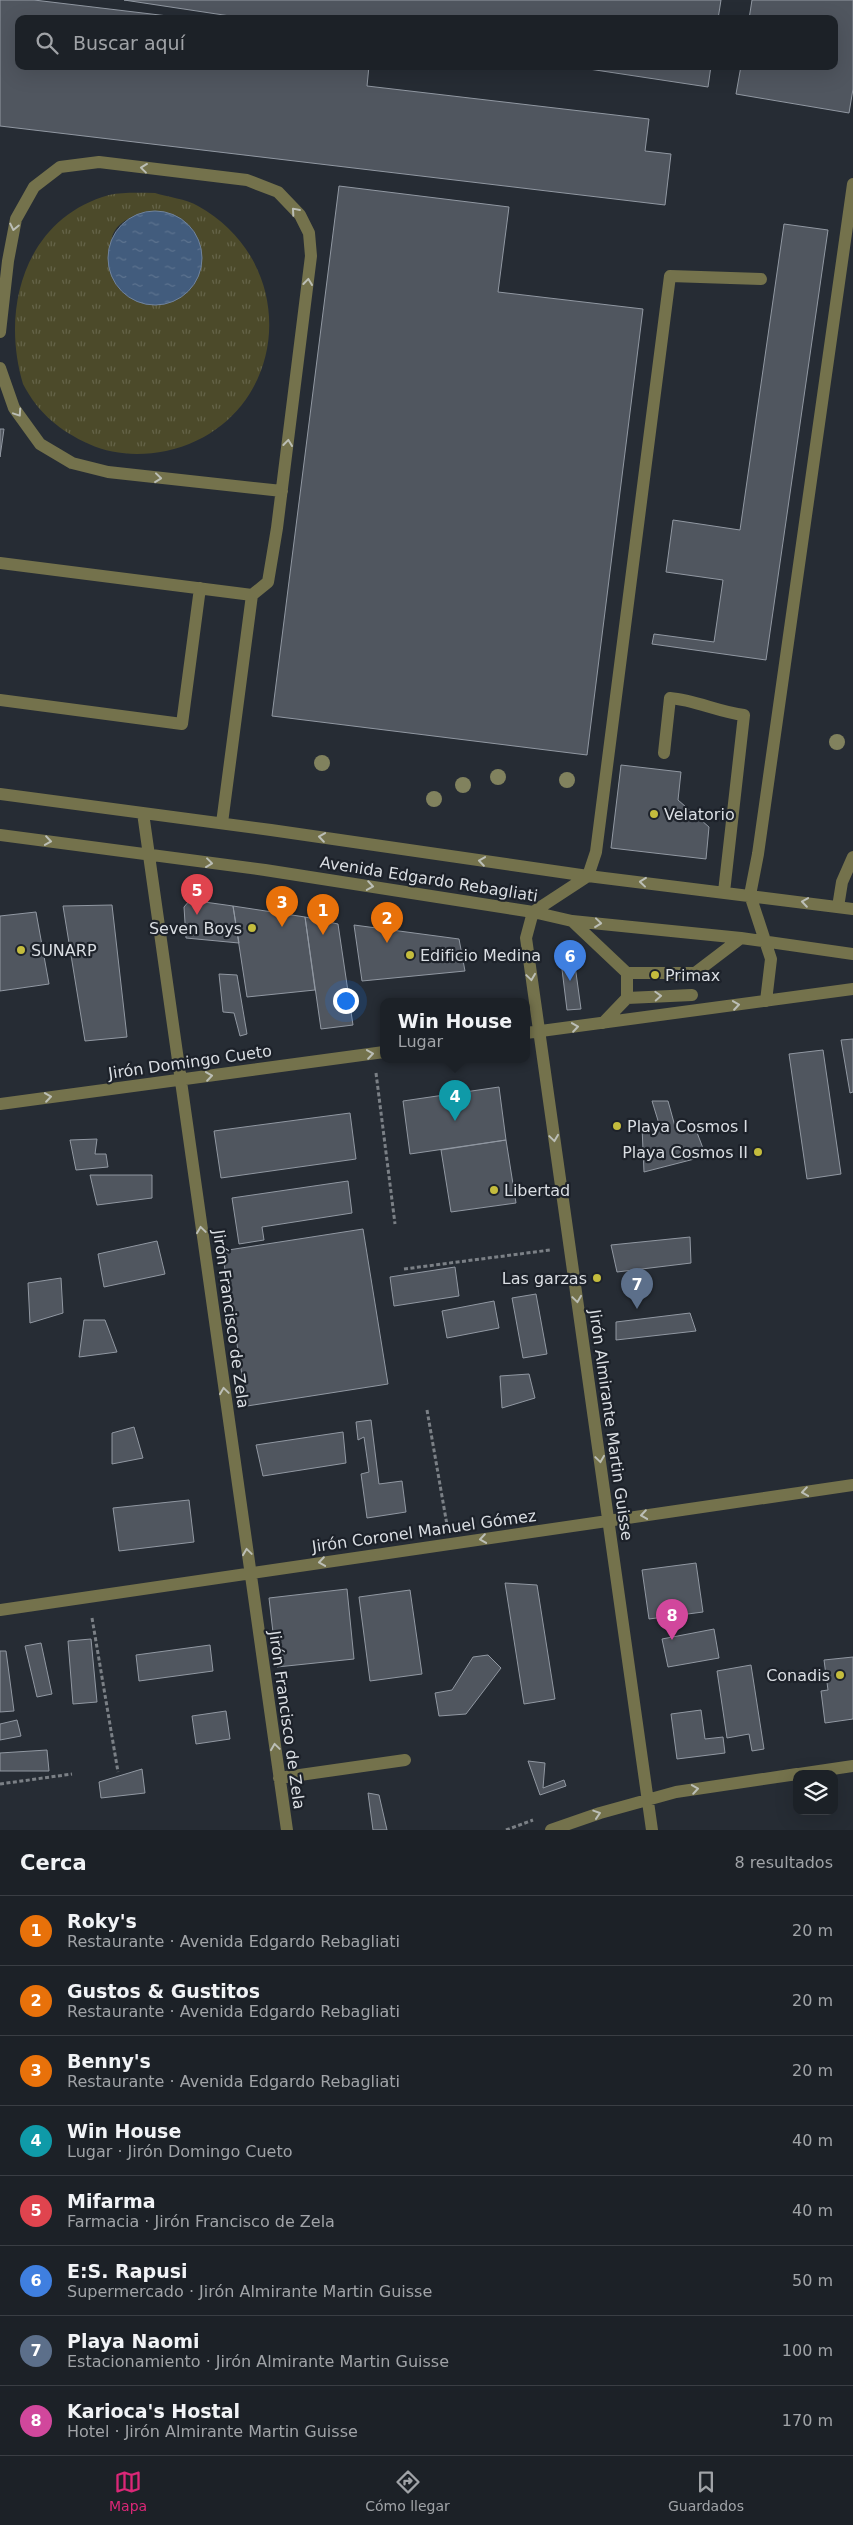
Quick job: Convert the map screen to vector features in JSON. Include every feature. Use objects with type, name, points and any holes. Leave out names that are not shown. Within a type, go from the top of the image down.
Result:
[{"type":"street","points":[[0,332],[8,261],[16,219],[34,187],[60,167],[100,162],[248,180],[278,192],[300,215],[308,233],[311,256],[282,491],[268,582],[252,595],[222,823]]},
{"type":"street","points":[[766,1001],[771,959],[750,895],[758,854],[853,184]]},
{"type":"street","points":[[533,912],[588,876],[596,852],[670,276],[761,279]]},
{"type":"street","points":[[0,368],[14,408],[40,444],[72,464],[108,472],[282,491]]},
{"type":"street","points":[[0,563],[252,595]]},
{"type":"street","points":[[0,700],[182,724],[200,588]]},
{"type":"street","points":[[664,753],[670,698],[686,699],[730,713],[744,715],[724,892]]},
{"type":"street","name":"Avenida Edgardo Rebagliati","points":[[0,794],[222,823],[588,876],[853,909]]},
{"type":"street","name":"Jirón Francisco de Zela","points":[[142,813],[287,1830]]},
{"type":"street","name":"Avenida Edgardo Rebagliati","points":[[0,835],[265,870],[533,912],[572,921],[741,938],[853,954]]},
{"type":"street","points":[[838,906],[842,882],[853,857]]},
{"type":"street","name":"Jirón Almirante Martin Guisse","points":[[533,912],[526,938],[533,1032],[570,1247],[652,1830]]},
{"type":"street","points":[[572,921],[626,973],[695,973],[741,938]]},
{"type":"street","points":[[603,1023],[626,998],[626,973]]},
{"type":"street","points":[[695,973],[692,994],[702,1010]]},
{"type":"street","points":[[533,1032],[853,989]]},
{"type":"street","points":[[626,998],[692,994]]},
{"type":"street","name":"Jirón Domingo Cueto","points":[[0,1104],[378,1053]]},
{"type":"street","name":"Jirón Coronel Manuel Gómez","points":[[0,1610],[853,1485]]},
{"type":"street","points":[[279,1778],[405,1760]]},
{"type":"street","points":[[826,1770],[853,1766]]},
{"type":"street","points":[[551,1830],[600,1813],[676,1792],[793,1775]]},
{"type":"path","points":[[378,1053],[395,1224]]},
{"type":"path","points":[[404,1269],[570,1247]]},
{"type":"path","points":[[427,1410],[450,1544]]},
{"type":"path","points":[[88,1597],[118,1772]]},
{"type":"path","points":[[0,1784],[72,1774]]},
{"type":"green space","points":[[155,193],[198,206],[233,233],[256,266],[268,303],[268,341],[258,377],[238,410],[207,435],[166,451],[146,454],[117,452],[98,448],[78,439],[59,427],[43,412],[29,394],[23,384],[17,355],[15,325],[18,296],[26,269],[39,245],[57,223],[81,207],[109,195]],"holes":[[[148,211],[177,217],[195,233],[200,244],[199,270],[194,285],[138,302],[119,289],[116,284],[111,245],[112,238],[121,223],[132,217]]]},
{"type":"water","points":[[155,211],[173,214],[188,225],[199,240],[202,258],[199,276],[188,291],[173,302],[155,305],[137,302],[122,291],[111,276],[108,258],[111,240],[122,225],[137,214]]},
{"type":"building","points":[[0,0],[34,0],[160,15],[15,15],[15,70],[369,70],[367,86],[649,119],[645,151],[671,154],[665,205],[0,126]]},
{"type":"building","points":[[124,0],[721,0],[719,15],[223,15]]},
{"type":"building","points":[[752,0],[853,0],[853,89],[849,113],[736,94],[740,70],[838,70],[838,15],[750,15]]},
{"type":"building","points":[[595,70],[710,70],[708,87]]},
{"type":"building","points":[[339,186],[509,207],[498,292],[643,309],[587,755],[272,716]]},
{"type":"building","points":[[784,224],[828,230],[766,660],[652,644],[654,634],[714,642],[723,580],[666,572],[673,520],[740,530]]},
{"type":"building","points":[[0,429],[4,429],[0,457]]},
{"type":"building","name":"Velatorio","points":[[621,765],[681,772],[678,800],[709,827],[706,859],[611,848]]},
{"type":"building","points":[[190,900],[233,906],[239,943],[186,938],[184,907]]},
{"type":"building","points":[[112,905],[127,1037],[85,1041],[63,906]]},
{"type":"building","points":[[233,906],[305,917],[315,990],[247,997]]},
{"type":"building","name":"SUNARP","points":[[36,912],[49,984],[0,991],[0,916]]},
{"type":"building","points":[[305,917],[338,924],[353,1025],[321,1029]]},
{"type":"building","name":"Edificio Medina","points":[[354,925],[459,939],[465,971],[362,981]]},
{"type":"building","points":[[573,951],[581,1009],[567,1010],[560,953]]},
{"type":"building","points":[[219,974],[237,975],[247,1034],[240,1036],[234,1013],[223,1012]]},
{"type":"building","points":[[853,1039],[853,1092],[850,1093],[841,1040]]},
{"type":"building","points":[[823,1050],[841,1174],[807,1179],[789,1054]]},
{"type":"building","points":[[499,1087],[506,1140],[410,1154],[403,1101]]},
{"type":"building","points":[[652,1101],[668,1101],[676,1130],[696,1130],[706,1156],[644,1172],[642,1127],[660,1127]]},
{"type":"building","points":[[350,1113],[356,1159],[221,1178],[214,1131]]},
{"type":"building","points":[[97,1139],[95,1154],[106,1154],[108,1167],[76,1170],[70,1140]]},
{"type":"building","points":[[506,1140],[516,1203],[451,1212],[441,1150]]},
{"type":"building","points":[[90,1175],[152,1175],[152,1198],[97,1205]]},
{"type":"building","points":[[348,1181],[352,1213],[262,1227],[264,1240],[239,1244],[232,1198]]},
{"type":"building","points":[[363,1229],[388,1384],[247,1406],[222,1251]]},
{"type":"building","points":[[690,1237],[691,1263],[617,1272],[611,1245]]},
{"type":"building","points":[[157,1241],[165,1274],[104,1287],[98,1254]]},
{"type":"building","points":[[455,1267],[459,1296],[394,1306],[390,1277]]},
{"type":"building","points":[[61,1278],[63,1313],[30,1323],[28,1283]]},
{"type":"building","points":[[536,1294],[547,1354],[523,1358],[512,1298]]},
{"type":"building","points":[[494,1301],[499,1328],[447,1338],[442,1311]]},
{"type":"building","points":[[690,1313],[696,1331],[616,1340],[616,1322]]},
{"type":"building","points":[[84,1320],[105,1320],[117,1352],[79,1357]]},
{"type":"building","points":[[529,1374],[535,1398],[502,1408],[500,1376]]},
{"type":"building","points":[[371,1420],[379,1484],[402,1481],[406,1512],[367,1518],[361,1474],[369,1472],[364,1437],[358,1440],[356,1422]]},
{"type":"building","points":[[134,1427],[143,1458],[112,1464],[112,1433]]},
{"type":"building","points":[[343,1432],[346,1463],[263,1476],[256,1445]]},
{"type":"building","points":[[189,1500],[194,1542],[119,1551],[113,1508]]},
{"type":"building","points":[[696,1563],[703,1612],[649,1619],[642,1570]]},
{"type":"building","points":[[505,1583],[537,1585],[555,1699],[524,1704]]},
{"type":"building","points":[[347,1589],[354,1659],[277,1667],[269,1598]]},
{"type":"building","points":[[410,1590],[422,1674],[370,1681],[359,1597]]},
{"type":"building","points":[[714,1629],[719,1658],[668,1667],[662,1639]]},
{"type":"building","points":[[91,1639],[97,1702],[73,1704],[68,1641]]},
{"type":"building","points":[[41,1643],[52,1694],[37,1697],[25,1646]]},
{"type":"building","points":[[210,1645],[213,1671],[139,1681],[136,1655]]},
{"type":"building","points":[[0,1651],[6,1651],[14,1711],[0,1712]]},
{"type":"building","points":[[488,1655],[501,1668],[466,1714],[439,1716],[435,1693],[452,1690],[473,1657]]},
{"type":"building","name":"Conadis","points":[[853,1657],[853,1719],[825,1723],[821,1691],[828,1690],[824,1660]]},
{"type":"building","points":[[751,1665],[764,1749],[752,1751],[749,1734],[727,1738],[717,1671]]},
{"type":"building","points":[[701,1710],[705,1739],[723,1737],[725,1753],[677,1759],[671,1714]]},
{"type":"building","points":[[226,1711],[230,1739],[196,1744],[192,1716]]},
{"type":"building","points":[[17,1720],[21,1736],[0,1740],[0,1724]]},
{"type":"building","points":[[47,1750],[49,1771],[0,1771],[0,1753]]},
{"type":"building","points":[[528,1761],[545,1763],[543,1788],[564,1780],[566,1786],[540,1795]]},
{"type":"building","points":[[142,1769],[145,1793],[101,1798],[99,1782]]},
{"type":"building","points":[[368,1793],[379,1795],[387,1830],[373,1830]]},
{"type":"place","name":"Velatorio","points":[[654,814]]},
{"type":"place","name":"Mifarma","points":[[197,915]]},
{"type":"place","name":"Benny's","points":[[282,927]]},
{"type":"place","name":"Seven Boys","points":[[252,928]]},
{"type":"place","name":"Roky's","points":[[323,935]]},
{"type":"place","name":"Gustos & Gustitos","points":[[387,943]]},
{"type":"place","name":"SUNARP","points":[[21,950]]},
{"type":"place","name":"Edificio Medina","points":[[410,955]]},
{"type":"place","name":"Primax","points":[[655,975]]},
{"type":"place","name":"E:S. Rapusi","points":[[570,981]]},
{"type":"place","name":"Win House","points":[[455,1121]]},
{"type":"place","name":"Playa Cosmos I","points":[[617,1126]]},
{"type":"place","name":"Playa Cosmos II","points":[[758,1152]]},
{"type":"place","name":"Libertad","points":[[494,1190]]},
{"type":"place","name":"Las garzas","points":[[597,1278]]},
{"type":"place","name":"Playa Naomi","points":[[637,1309]]},
{"type":"place","name":"Karioca's Hostal","points":[[672,1640]]},
{"type":"place","name":"Conadis","points":[[840,1675]]}]
